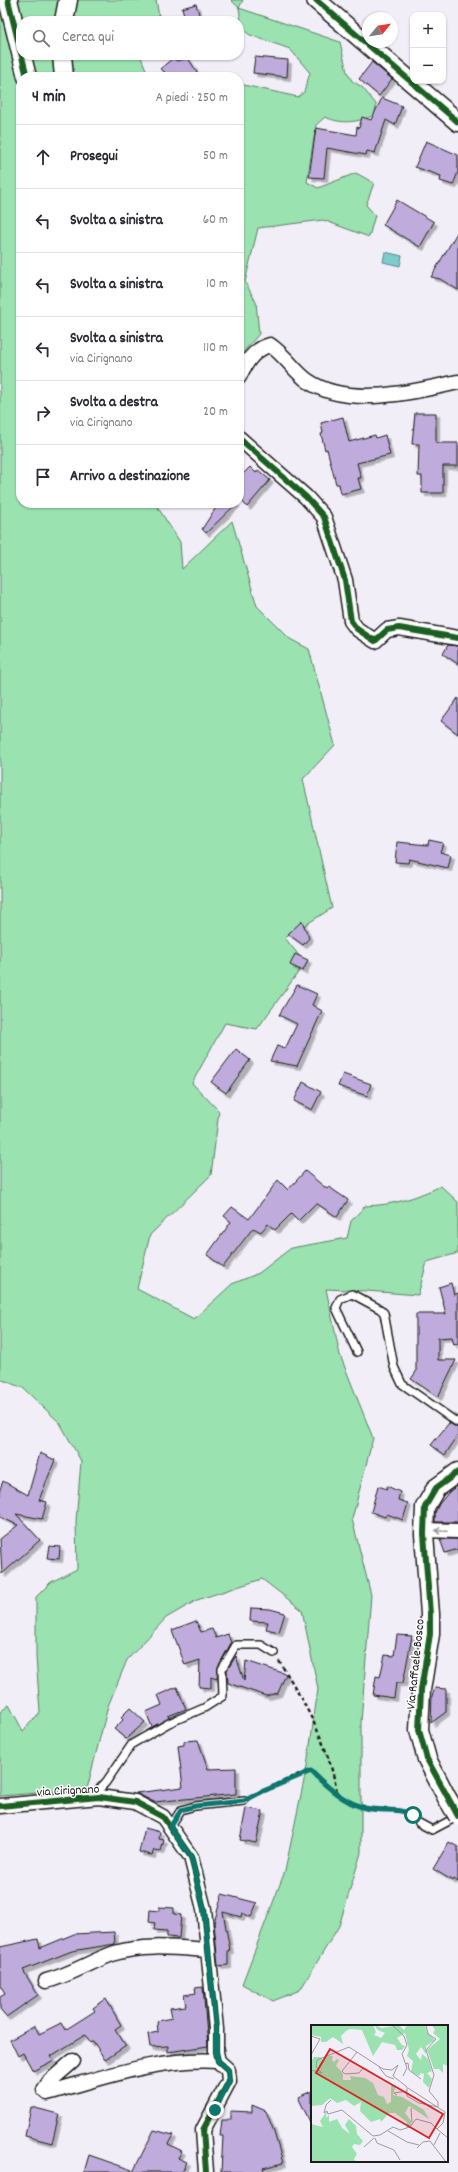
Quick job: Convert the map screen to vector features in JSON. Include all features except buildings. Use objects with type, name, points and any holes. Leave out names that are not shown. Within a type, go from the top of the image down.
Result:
[{"type":"street","points":[[8,0],[16,31]]},
{"type":"street","points":[[65,16],[68,0]]},
{"type":"street","points":[[316,0],[458,122]]},
{"type":"street","points":[[24,60],[27,72]]},
{"type":"street","points":[[62,60],[64,72]]},
{"type":"street","points":[[244,369],[253,354],[262,347],[270,345],[278,350],[307,381],[326,390],[345,395],[389,395],[458,382]]},
{"type":"street","points":[[244,442],[306,496],[324,517],[345,580],[351,621],[357,629],[375,641],[387,630],[399,628],[458,638]]},
{"type":"street","name":"Via Raffaele Bosco","points":[[458,1472],[436,1488],[425,1507],[424,1530],[430,1634],[421,1690],[419,1730],[427,1759],[458,1816]]},
{"type":"street","points":[[424,1530],[458,1531]]},
{"type":"street","name":"via Cirignano","points":[[0,1806],[92,1797],[135,1802],[163,1817],[191,1857],[204,1909],[218,2061],[228,2070],[229,2081],[203,2130],[207,2157],[206,2172]]},
{"type":"street","points":[[46,1981],[64,1977],[114,1954],[133,1949],[208,1950]]},
{"type":"street","points":[[73,2061],[50,2081],[44,2090],[47,2093],[129,2070],[175,2063],[218,2061]]},
{"type":"lane","points":[[357,1352],[336,1308],[340,1299],[352,1294],[384,1312],[394,1367],[402,1384],[458,1423]]},
{"type":"lane","points":[[92,1797],[106,1782],[132,1744],[169,1724],[204,1708],[223,1696],[222,1669],[236,1645],[261,1645],[274,1653]]},
{"type":"lane","points":[[170,1827],[181,1810],[195,1806],[244,1801]]},
{"type":"lane","points":[[419,1823],[432,1830],[451,1820],[458,1812]]},
{"type":"path","points":[[274,1653],[299,1693],[320,1734],[333,1770],[337,1794]]},
{"type":"path","points":[[244,1801],[267,1789],[311,1771],[337,1794],[365,1808],[404,1810],[413,1815],[419,1823]]},
{"type":"green space","points":[[0,0],[156,0],[159,16],[16,16],[16,60],[142,60],[147,72],[16,72],[16,508],[158,508],[180,542],[182,569],[232,521],[257,606],[290,639],[309,649],[335,745],[303,779],[332,908],[285,938],[305,963],[257,1029],[225,1023],[192,1083],[219,1111],[211,1175],[150,1235],[137,1289],[194,1319],[232,1284],[259,1273],[291,1248],[347,1238],[351,1221],[365,1206],[386,1204],[404,1200],[441,1186],[458,1202],[458,1253],[427,1262],[418,1295],[326,1289],[340,1355],[373,1438],[352,1519],[371,1595],[361,1722],[361,1853],[339,1926],[300,1990],[273,2001],[242,1984],[285,1871],[307,1766],[318,1689],[302,1610],[262,1579],[197,1600],[166,1618],[127,1660],[108,1706],[87,1789],[0,1796],[0,1712],[9,1705],[23,1731],[40,1712],[36,1657],[36,1597],[51,1582],[77,1569],[76,1521],[81,1461],[60,1423],[23,1388],[0,1379]]},
{"type":"green space","points":[[231,0],[243,0],[239,8]]},
{"type":"green space","points":[[239,8],[340,42],[347,72],[352,81],[362,87],[376,104],[375,115],[350,122],[338,121],[325,117],[316,125],[307,182],[318,188],[356,173],[374,183],[366,205],[375,215],[369,237],[323,220],[258,228],[245,282],[256,302],[259,334],[244,351],[244,85],[298,97],[304,92],[310,73],[290,49],[250,35],[244,30],[244,16],[240,16]]},
{"type":"water","points":[[385,252],[402,256],[400,266],[383,262]]},
{"type":"cycle path","points":[[8,0],[16,32]]},
{"type":"cycle path","points":[[316,0],[458,122]]},
{"type":"cycle path","points":[[23,60],[26,72]]},
{"type":"cycle path","points":[[244,442],[306,497],[324,517],[345,580],[351,621],[357,629],[375,641],[387,630],[399,628],[458,638]]},
{"type":"cycle path","points":[[458,1472],[436,1488],[425,1507],[424,1534],[430,1634],[421,1690],[419,1730],[427,1759],[458,1816]]},
{"type":"cycle path","points":[[0,1806],[99,1797],[135,1802],[163,1817],[191,1857],[204,1909],[216,2029],[216,2052],[218,2061],[228,2070],[229,2081],[203,2130],[206,2172]]},
{"type":"route","points":[[215,2110],[229,2081],[228,2070],[218,2061],[216,2052],[216,2029],[204,1909],[191,1857],[170,1827],[181,1810],[195,1806],[244,1801],[298,1775],[311,1771],[330,1790],[353,1803],[365,1808],[404,1810],[413,1815]]}]
